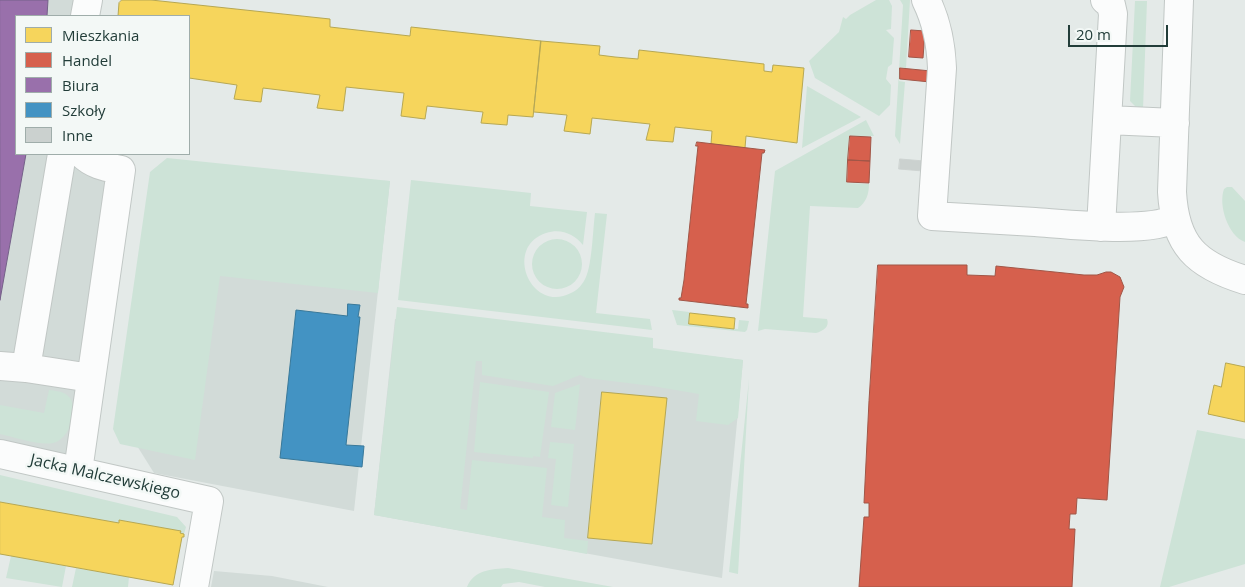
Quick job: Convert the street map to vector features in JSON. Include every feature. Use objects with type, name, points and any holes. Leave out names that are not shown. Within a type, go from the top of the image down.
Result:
[{"type":"street","points":[[86,15],[88,0]]},
{"type":"street","points":[[926,0],[941,45],[942,68],[932,216],[1101,227],[1144,226],[1166,222],[1175,218]]},
{"type":"street","points":[[1101,227],[1113,14],[1111,5],[1105,0]]},
{"type":"street","points":[[1179,0],[1172,192],[1175,218],[1182,238],[1193,252],[1221,272],[1245,280]]},
{"type":"street","points":[[1107,120],[1175,123]]},
{"type":"street","points":[[62,155],[13,367],[91,378]]},
{"type":"street","points":[[78,471],[123,162],[102,166],[88,160],[83,155]]},
{"type":"street","name":"Jacka Malczewskiego","points":[[0,454],[209,501],[194,587]]},
{"type":"shaded area","points":[[0,0],[97,0],[95,15],[15,15],[15,155],[122,155],[71,455],[0,440]]},
{"type":"shaded area","points":[[159,171],[390,181],[354,511],[154,473],[129,433]]},
{"type":"shaded area","points":[[395,319],[743,360],[722,578],[374,515]]},
{"type":"shaded area","points":[[214,571],[272,576],[328,587],[211,587]]},
{"type":"green space","points":[[876,0],[889,0],[892,6],[891,29],[886,30],[894,38],[892,64],[888,67],[886,79],[891,85],[890,105],[879,116],[815,78],[809,61],[839,32],[843,17],[846,19]]},
{"type":"green space","points":[[900,0],[910,0],[906,68],[900,67],[899,81],[905,82],[900,144],[895,136],[903,5]]},
{"type":"green space","points":[[1135,1],[1147,1],[1143,109],[1135,106],[1130,101]]},
{"type":"green space","points":[[807,86],[861,117],[802,148]]},
{"type":"green space","points":[[866,120],[874,136],[849,136],[847,183],[869,184],[868,195],[865,201],[858,208],[810,206],[803,317],[827,319],[827,326],[816,333],[765,329],[758,331],[775,171]]},
{"type":"green space","points":[[167,158],[390,181],[378,293],[220,276],[195,460],[120,444],[113,429],[150,172]]},
{"type":"green space","points":[[411,180],[531,193],[530,206],[587,212],[583,245],[567,233],[557,231],[546,233],[533,240],[526,251],[524,264],[527,276],[534,287],[544,294],[557,297],[574,292],[583,282],[590,264],[595,213],[607,214],[596,313],[650,319],[652,330],[398,300]]},
{"type":"green space","points":[[1232,187],[1245,201],[1245,242],[1239,239],[1229,227],[1226,219],[1222,196],[1224,189]]},
{"type":"green space","points":[[552,239],[562,239],[575,246],[582,259],[582,269],[575,282],[562,289],[552,289],[543,285],[536,278],[532,269],[532,259],[536,250],[543,243]]},
{"type":"green space","points":[[397,307],[653,338],[653,348],[743,360],[738,418],[728,425],[696,421],[699,394],[587,378],[580,375],[553,386],[482,375],[482,361],[476,361],[460,509],[467,510],[472,460],[547,468],[542,517],[565,520],[564,538],[588,541],[587,554],[374,515]]},
{"type":"green space","points":[[672,310],[689,312],[689,324],[738,329],[739,320],[749,321],[745,332],[677,325]]},
{"type":"green space","points":[[749,379],[738,574],[729,572]]},
{"type":"green space","points":[[480,382],[549,392],[540,457],[533,456],[533,458],[474,452]]},
{"type":"green space","points":[[580,384],[575,430],[551,427],[555,393]]},
{"type":"green space","points":[[49,390],[66,394],[73,404],[73,417],[64,437],[59,441],[48,444],[0,434],[0,405],[44,413]]},
{"type":"green space","points":[[1197,430],[1245,439],[1245,564],[1169,587],[1160,587]]},
{"type":"green space","points":[[550,442],[574,444],[568,507],[551,505],[556,459],[548,458]]},
{"type":"green space","points":[[0,475],[177,517],[186,527],[184,534],[180,533],[180,531],[119,520],[119,523],[0,502]]},
{"type":"green space","points":[[11,556],[66,566],[62,587],[6,578]]},
{"type":"green space","points":[[76,568],[129,577],[128,587],[72,587]]},
{"type":"green space","points":[[508,568],[613,587],[545,587],[519,582],[503,584],[501,587],[467,587],[470,581],[479,574],[489,570]]},
{"type":"building: Mieszkania","points":[[122,0],[151,0],[330,19],[330,27],[410,36],[411,27],[541,41],[533,117],[508,115],[507,125],[481,123],[483,112],[427,106],[425,119],[401,116],[404,93],[346,87],[343,111],[317,108],[320,95],[263,88],[261,102],[234,99],[237,85],[190,78],[190,15],[118,15],[119,3]]},
{"type":"building: Mieszkania","points":[[541,41],[600,46],[599,55],[615,57],[638,59],[639,50],[764,64],[764,71],[772,72],[773,65],[804,68],[797,143],[746,136],[745,148],[711,144],[712,131],[675,127],[673,142],[646,140],[650,124],[592,118],[590,134],[564,131],[567,115],[534,112]]},
{"type":"building: Mieszkania","points":[[690,313],[735,318],[734,329],[689,324]]},
{"type":"building: Mieszkania","points":[[1226,363],[1245,367],[1245,422],[1208,414],[1214,385],[1221,387]]},
{"type":"building: Mieszkania","points":[[602,392],[667,398],[652,544],[588,538]]},
{"type":"building: Mieszkania","points":[[0,502],[119,523],[119,520],[181,531],[180,533],[184,534],[184,537],[182,537],[173,585],[0,554]]},
{"type":"building: Handel","points":[[911,30],[925,31],[923,58],[909,57]]},
{"type":"building: Handel","points":[[900,68],[931,71],[930,82],[900,79]]},
{"type":"building: Handel","points":[[850,136],[871,137],[870,161],[848,160]]},
{"type":"building: Handel","points":[[697,142],[765,150],[762,153],[746,304],[748,304],[748,308],[679,300],[684,280]]},
{"type":"building: Handel","points":[[848,160],[870,161],[869,183],[847,182]]},
{"type":"building: Handel","points":[[878,265],[967,265],[967,275],[995,276],[996,266],[1084,275],[1111,272],[1120,277],[1124,287],[1120,297],[1107,500],[1077,498],[1076,514],[1070,514],[1069,529],[1075,529],[1072,587],[859,587],[864,517],[869,517],[869,503],[864,503]]},
{"type":"building: Biura","points":[[0,0],[48,0],[47,15],[15,15],[15,155],[26,155],[0,300]]},
{"type":"building: Szkoły","points":[[348,304],[360,305],[358,317],[360,317],[346,445],[364,446],[362,467],[280,458],[296,310],[347,316]]},
{"type":"building: Inne","points":[[900,159],[924,161],[923,171],[899,169]]}]
